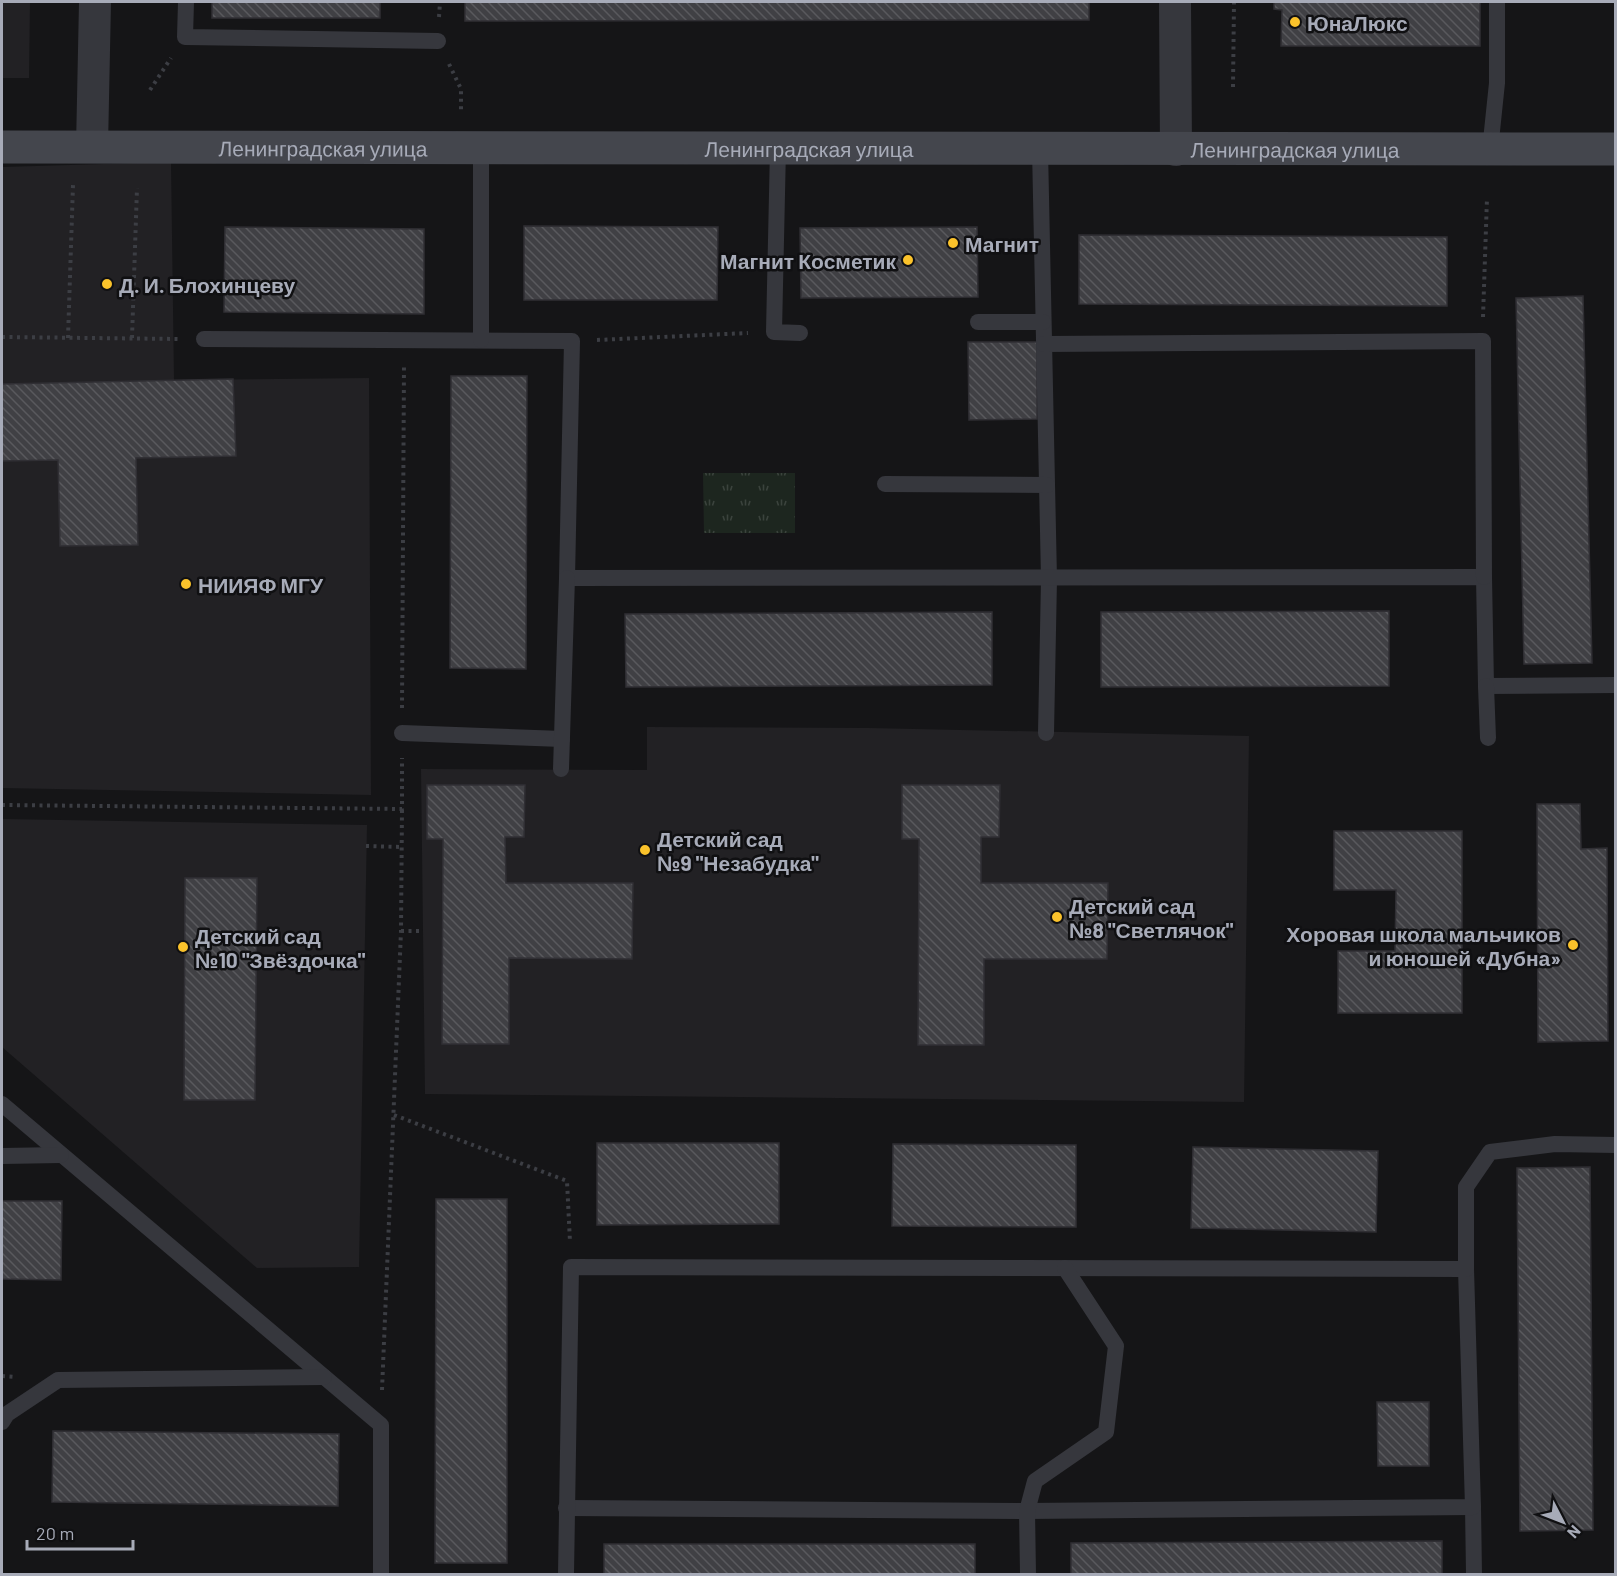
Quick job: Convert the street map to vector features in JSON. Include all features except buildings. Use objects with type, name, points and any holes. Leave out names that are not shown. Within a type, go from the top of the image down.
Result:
[{"type":"street","points":[[92,147],[95,2]]},
{"type":"street","points":[[1175,2],[1176,150]]},
{"type":"street","name":"Ленинградская улица","points":[[2,147],[1616,149]]},
{"type":"lane","points":[[186,2],[185,37],[438,41]]},
{"type":"lane","points":[[1490,150],[1497,83],[1497,2]]},
{"type":"lane","points":[[471,147],[481,340]]},
{"type":"lane","points":[[778,148],[774,332],[800,333]]},
{"type":"lane","points":[[1040,149],[1049,579],[1046,733]]},
{"type":"lane","points":[[978,322],[1044,322]]},
{"type":"lane","points":[[204,339],[572,341],[561,769]]},
{"type":"lane","points":[[1044,344],[1483,341],[1484,577],[1488,738]]},
{"type":"lane","points":[[885,484],[1047,485]]},
{"type":"lane","points":[[567,578],[1484,577]]},
{"type":"lane","points":[[1486,686],[1616,685]]},
{"type":"lane","points":[[402,734],[562,739]]},
{"type":"lane","points":[[2,1104],[381,1425],[381,1575]]},
{"type":"lane","points":[[1474,1575],[1466,1187],[1490,1152],[1555,1144],[1616,1145]]},
{"type":"lane","points":[[2,1156],[61,1155]]},
{"type":"lane","points":[[566,1575],[571,1267],[1466,1269]]},
{"type":"lane","points":[[1028,1575],[1027,1511],[1035,1481],[1106,1432],[1116,1346],[1065,1268]]},
{"type":"lane","points":[[2,1422],[8,1414],[58,1380],[324,1377]]},
{"type":"lane","points":[[566,1508],[1027,1511],[1473,1507]]},
{"type":"path","points":[[1233,87],[1234,2]]},
{"type":"path","points":[[150,90],[185,37]]},
{"type":"path","points":[[438,41],[461,89],[471,147]]},
{"type":"path","points":[[68,338],[73,185]]},
{"type":"path","points":[[132,338],[137,188]]},
{"type":"path","points":[[1483,341],[1487,198]]},
{"type":"path","points":[[572,341],[774,332]]},
{"type":"path","points":[[2,338],[204,339]]},
{"type":"path","points":[[381,1425],[401,931],[405,340]]},
{"type":"path","points":[[2,805],[402,810]]},
{"type":"path","points":[[366,846],[402,847]]},
{"type":"path","points":[[401,931],[423,931]]},
{"type":"path","points":[[394,1115],[567,1181],[571,1267]]},
{"type":"shaded area","points":[[2,2],[30,2],[29,78],[2,78]]},
{"type":"shaded area","name":"НИИЯФ МГУ","points":[[171,162],[174,380],[369,378],[371,795],[2,788],[2,167]]},
{"type":"shaded area","points":[[647,727],[869,728],[1249,736],[1244,1102],[425,1094],[421,769],[647,770]]},
{"type":"shaded area","name":"Детский сад №10 \"Звёздочка\"","points":[[2,819],[367,825],[359,1267],[257,1268],[2,1047]]},
{"type":"green space","points":[[703,473],[795,473],[795,533],[704,533]]},
{"type":"place","name":"ЮнаЛюкс","points":[[1295,22]]},
{"type":"place","name":"Магнит","points":[[953,243]]},
{"type":"place","name":"Магнит Косметик","points":[[908,260]]},
{"type":"place","name":"Д. И. Блохинцеву","points":[[107,284]]},
{"type":"place","name":"НИИЯФ МГУ","points":[[186,584]]},
{"type":"place","name":"Детский сад №9 \"Незабудка\"","points":[[645,850]]},
{"type":"place","name":"Детский сад №8 \"Светлячок\"","points":[[1057,917]]},
{"type":"place","name":"Хоровая школа мальчиков и юношей «Дубна»","points":[[1573,945]]},
{"type":"place","name":"Детский сад №10 \"Звёздочка\"","points":[[183,947]]}]
